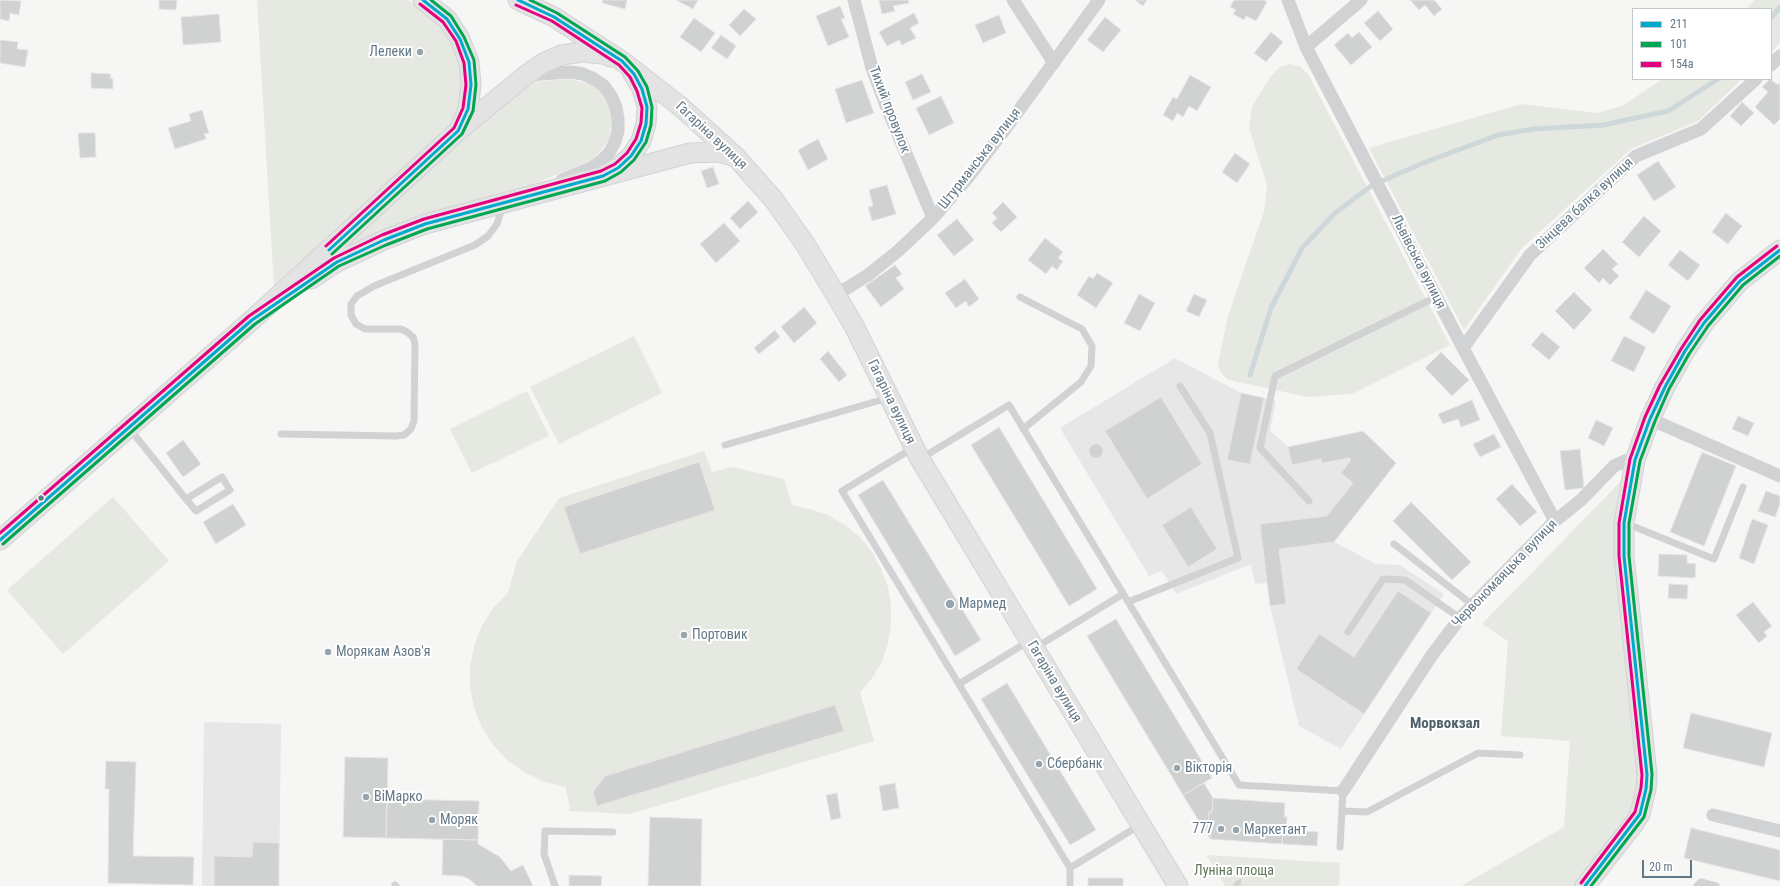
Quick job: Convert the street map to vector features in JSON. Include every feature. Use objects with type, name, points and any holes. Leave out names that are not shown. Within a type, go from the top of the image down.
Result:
[{"type":"street","points":[[423,0],[447,19],[460,39],[469,62],[471,86],[468,109],[458,131]]},
{"type":"street","name":"Гагаріна вулиця","points":[[518,0],[554,17],[622,61],[681,107],[736,157],[774,200],[805,244],[836,295],[854,326],[888,398],[917,453],[1178,886]]},
{"type":"street","name":"Тихий провулок","points":[[854,0],[872,68],[933,218]]},
{"type":"street","points":[[1013,0],[1054,63]]},
{"type":"street","name":"Штурманська вулиця","points":[[836,295],[868,275],[898,251],[933,218],[966,180],[1054,63],[1099,0]]},
{"type":"street","name":"Львівська вулиця","points":[[1288,0],[1306,47],[1436,298],[1555,521]]},
{"type":"street","points":[[1306,47],[1360,0]]},
{"type":"street","points":[[0,540],[252,320],[458,131],[526,75],[543,63],[562,55],[589,53],[603,54],[622,61],[634,74],[642,90],[647,107],[646,124],[641,141],[632,156],[618,168],[603,176]]},
{"type":"street","points":[[1772,64],[1780,56]]},
{"type":"street","points":[[503,204],[591,168],[609,153],[615,142],[618,131],[618,119],[614,101],[604,86],[594,79],[583,74],[571,72],[526,75]]},
{"type":"street","name":"Зінцева балка вулиця","points":[[1463,348],[1530,255],[1636,156],[1701,129],[1755,80]]},
{"type":"street","points":[[252,320],[337,262],[384,240],[426,224],[690,153],[719,152],[736,157]]},
{"type":"street","points":[[1585,886],[1640,814],[1646,789],[1647,776],[1624,556],[1624,523],[1635,460],[1650,419],[1665,387],[1685,351],[1704,323],[1740,281],[1780,250]]},
{"type":"street","points":[[1650,419],[1780,476]]},
{"type":"street","name":"Червономаяцька вулиця","points":[[1343,791],[1432,656],[1460,618],[1474,606],[1555,521],[1582,500],[1614,466],[1625,461],[1635,460]]},
{"type":"street","points":[[1713,815],[1780,831]]},
{"type":"lane","points":[[281,434],[396,436],[404,435],[411,429],[414,421],[415,344],[413,337],[401,329],[366,329],[356,324],[351,315],[351,304],[357,296],[374,286],[474,245],[488,236],[497,224],[503,204]]},
{"type":"lane","points":[[1020,297],[1082,329],[1092,346],[1091,366],[1081,382],[1023,429]]},
{"type":"lane","points":[[1309,501],[1260,448],[1275,376],[1436,298]]},
{"type":"lane","points":[[1128,602],[1238,558],[1210,434],[1180,386]]},
{"type":"lane","points":[[725,444],[888,398]]},
{"type":"lane","points":[[1070,886],[1070,868],[842,491],[1008,405],[1239,785],[1343,791],[1340,846]]},
{"type":"lane","points":[[129,427],[186,499],[196,511],[230,490],[222,478],[186,499]]},
{"type":"lane","points":[[1624,523],[1714,559],[1743,487]]},
{"type":"lane","points":[[1394,544],[1474,606]]},
{"type":"lane","points":[[1348,632],[1383,579],[1405,580],[1460,618]]},
{"type":"lane","points":[[959,684],[1123,594]]},
{"type":"lane","points":[[1342,811],[1367,812],[1478,753],[1520,755]]},
{"type":"lane","points":[[1070,868],[1141,825]]},
{"type":"lane","points":[[555,886],[544,854],[545,831],[613,832]]},
{"type":"lane","points":[[1697,886],[1701,882],[1716,886]]},
{"type":"shaded area","points":[[1175,358],[1241,393],[1276,401],[1270,431],[1288,447],[1363,431],[1396,463],[1334,542],[1376,564],[1400,565],[1444,594],[1341,749],[1299,726],[1270,606],[1267,583],[1255,584],[1251,564],[1176,594],[1162,571],[1149,576],[1060,428]]},
{"type":"shaded area","points":[[204,722],[281,724],[279,886],[202,886]]},
{"type":"green space","points":[[257,0],[408,0],[440,24],[454,42],[462,63],[464,86],[460,108],[451,128],[274,289]]},
{"type":"green space","points":[[1754,0],[1780,0],[1780,43],[1772,51],[1772,8],[1748,8]]},
{"type":"green space","points":[[1289,64],[1299,66],[1308,74],[1450,345],[1352,394],[1308,397],[1229,380],[1221,373],[1218,364],[1228,316],[1264,211],[1267,185],[1249,128],[1252,106],[1271,76],[1280,67]]},
{"type":"green space","points":[[571,79],[591,85],[599,91],[610,109],[612,119],[609,140],[596,156],[588,162],[501,197],[327,263],[462,137],[529,82]]},
{"type":"green space","points":[[1661,80],[1741,80],[1698,121],[1631,149],[1521,249],[1464,330],[1369,148],[1521,104],[1598,113],[1624,105]]},
{"type":"green space","points":[[634,336],[662,393],[559,444],[530,387]]},
{"type":"green space","points":[[527,391],[549,436],[472,473],[450,429]]},
{"type":"green space","name":"Портовик","points":[[704,451],[712,472],[732,467],[784,479],[792,505],[828,515],[845,525],[860,537],[872,552],[888,587],[891,606],[891,625],[888,643],[882,662],[860,693],[874,741],[630,814],[570,811],[566,787],[545,782],[526,773],[508,761],[494,746],[482,728],[474,708],[470,688],[470,667],[474,646],[482,626],[493,608],[508,593],[517,561],[559,498]]},
{"type":"green space","points":[[1626,476],[1640,776],[1633,811],[1577,886],[1461,886],[1564,827],[1570,741],[1501,736],[1508,641],[1482,624]]},
{"type":"green space","points":[[113,497],[169,561],[63,654],[7,590]]},
{"type":"green space","name":"Луніна площа","points":[[1206,855],[1340,863],[1339,886],[1225,886]]},
{"type":"building","points":[[0,0],[21,1],[19,15],[10,13],[9,21],[0,19]]},
{"type":"building","points":[[159,0],[177,0],[176,10],[159,9]]},
{"type":"building","points":[[603,0],[627,0],[625,9],[602,3]]},
{"type":"building","points":[[676,0],[698,0],[693,9]]},
{"type":"building","points":[[879,0],[908,0],[909,3],[893,6],[895,11],[882,14]]},
{"type":"building","points":[[1135,0],[1147,0],[1143,6]]},
{"type":"building","points":[[1234,0],[1264,0],[1267,2],[1256,21],[1246,16],[1244,20],[1233,14],[1236,10],[1230,7]]},
{"type":"building","points":[[1410,0],[1434,0],[1442,9],[1434,16],[1425,5],[1419,10]]},
{"type":"building","points":[[840,6],[845,18],[841,19],[849,37],[828,46],[816,16]]},
{"type":"building","points":[[744,9],[756,19],[740,36],[729,25]]},
{"type":"building","points":[[1378,11],[1393,29],[1380,41],[1364,23]]},
{"type":"building","points":[[914,13],[919,23],[910,28],[916,38],[902,45],[899,40],[887,46],[879,32]]},
{"type":"building","points":[[219,14],[221,42],[183,45],[181,17]]},
{"type":"building","points":[[999,15],[1006,33],[983,43],[975,25]]},
{"type":"building","points":[[1105,17],[1121,30],[1103,52],[1087,40]]},
{"type":"building","points":[[694,18],[715,33],[701,52],[680,37]]},
{"type":"building","points":[[1271,32],[1283,42],[1266,62],[1254,53]]},
{"type":"building","points":[[1359,32],[1372,47],[1351,65],[1334,45],[1348,33],[1352,38]]},
{"type":"building","points":[[721,35],[736,46],[727,59],[711,48]]},
{"type":"building","points":[[0,40],[18,42],[17,49],[28,50],[25,67],[0,63]]},
{"type":"building","points":[[91,73],[111,74],[110,78],[113,79],[113,89],[91,88]]},
{"type":"building","points":[[922,74],[931,92],[913,100],[905,82]]},
{"type":"building","points":[[1190,75],[1211,87],[1197,111],[1189,106],[1183,117],[1177,113],[1173,121],[1163,115],[1173,97],[1177,99]]},
{"type":"building","points":[[862,80],[874,113],[846,123],[835,89]]},
{"type":"building","points":[[1769,80],[1778,85],[1780,82],[1780,119],[1774,125],[1755,107],[1768,92],[1762,87]]},
{"type":"building","points":[[941,96],[954,123],[929,135],[916,108]]},
{"type":"building","points":[[1742,102],[1754,113],[1741,126],[1730,116]]},
{"type":"building","points":[[202,110],[209,133],[204,134],[206,139],[175,149],[168,128],[191,121],[189,114]]},
{"type":"building","points":[[78,133],[95,133],[96,157],[80,158]]},
{"type":"building","points":[[818,139],[828,159],[808,170],[798,150]]},
{"type":"building","points":[[1235,153],[1250,164],[1237,183],[1222,172]]},
{"type":"building","points":[[1658,161],[1676,187],[1654,201],[1637,175]]},
{"type":"building","points":[[713,167],[719,184],[707,188],[701,171]]},
{"type":"building","points":[[887,185],[896,214],[872,221],[868,207],[873,206],[869,190]]},
{"type":"building","points":[[748,201],[758,212],[740,229],[730,218]]},
{"type":"building","points":[[1003,202],[1017,217],[1001,232],[992,223],[997,218],[992,213]]},
{"type":"building","points":[[1726,213],[1742,226],[1728,244],[1712,232]]},
{"type":"building","points":[[1644,216],[1661,231],[1639,257],[1622,242]]},
{"type":"building","points":[[957,219],[974,240],[954,256],[937,235]]},
{"type":"building","points":[[724,223],[740,241],[716,263],[700,244]]},
{"type":"building","points":[[1045,238],[1063,252],[1058,258],[1063,261],[1057,270],[1052,266],[1046,274],[1028,260]]},
{"type":"building","points":[[1603,249],[1618,264],[1612,269],[1619,276],[1610,285],[1603,278],[1599,283],[1584,268]]},
{"type":"building","points":[[1680,250],[1700,265],[1688,281],[1668,265]]},
{"type":"building","points":[[895,265],[902,274],[896,278],[904,289],[881,307],[865,286]]},
{"type":"building","points":[[1097,273],[1113,283],[1096,308],[1077,295],[1089,276],[1093,279]]},
{"type":"building","points":[[965,279],[979,299],[969,307],[966,301],[956,308],[945,293]]},
{"type":"building","points":[[1646,290],[1671,306],[1654,334],[1629,318]]},
{"type":"building","points":[[1574,292],[1592,310],[1574,330],[1555,311]]},
{"type":"building","points":[[1139,294],[1155,303],[1140,331],[1124,323]]},
{"type":"building","points":[[1194,294],[1207,300],[1199,317],[1186,311]]},
{"type":"building","points":[[804,307],[817,323],[794,343],[781,327]]},
{"type":"building","points":[[775,330],[780,337],[759,354],[754,348]]},
{"type":"building","points":[[1542,332],[1560,347],[1549,360],[1531,345]]},
{"type":"building","points":[[1624,336],[1646,347],[1634,372],[1611,361]]},
{"type":"building","points":[[828,351],[847,375],[839,382],[820,359]]},
{"type":"building","points":[[1441,352],[1469,380],[1452,396],[1425,368]]},
{"type":"building","points":[[1241,393],[1264,398],[1250,464],[1227,460]]},
{"type":"building","points":[[1161,397],[1202,464],[1147,499],[1105,431]]},
{"type":"building","points":[[1472,400],[1480,420],[1461,427],[1458,419],[1443,424],[1438,414]]},
{"type":"building","points":[[1738,416],[1754,423],[1748,436],[1732,429]]},
{"type":"building","points":[[1596,420],[1613,428],[1604,446],[1588,438]]},
{"type":"building","points":[[999,427],[1097,589],[1069,606],[971,445]]},
{"type":"building","points":[[1363,431],[1396,463],[1334,542],[1279,549],[1286,604],[1270,606],[1260,524],[1327,516],[1353,483],[1341,473],[1351,460],[1349,458],[1322,463],[1321,459],[1292,465],[1288,447]]},
{"type":"building","points":[[1494,434],[1501,447],[1480,457],[1473,444]]},
{"type":"building","points":[[183,440],[201,464],[183,477],[166,453]]},
{"type":"building","points":[[1096,444],[1101,446],[1103,451],[1101,456],[1096,458],[1091,456],[1089,451],[1091,446]]},
{"type":"building","points":[[1580,449],[1584,488],[1565,490],[1560,451]]},
{"type":"building","points":[[1702,452],[1736,466],[1704,546],[1670,532]]},
{"type":"building","points":[[699,462],[715,510],[580,554],[564,507]]},
{"type":"building","points":[[883,480],[981,640],[955,656],[858,495]]},
{"type":"building","points":[[1512,484],[1537,512],[1520,526],[1496,499]]},
{"type":"building","points":[[1766,491],[1780,496],[1780,504],[1775,517],[1758,511]]},
{"type":"building","points":[[1411,502],[1471,562],[1452,580],[1393,521]]},
{"type":"building","points":[[233,504],[246,525],[216,544],[203,522]]},
{"type":"building","points":[[1191,507],[1217,549],[1188,567],[1162,525]]},
{"type":"building","points":[[1752,519],[1768,525],[1754,564],[1739,558]]},
{"type":"building","points":[[1659,554],[1687,555],[1687,563],[1696,564],[1695,578],[1658,576]]},
{"type":"building","points":[[1669,584],[1688,585],[1687,599],[1668,598]]},
{"type":"building","points":[[1398,591],[1431,613],[1364,714],[1296,669],[1319,634],[1354,657]]},
{"type":"building","points":[[1753,602],[1772,626],[1764,632],[1767,636],[1759,643],[1736,615]]},
{"type":"building","points":[[1116,619],[1212,778],[1183,795],[1087,636]]},
{"type":"building","points":[[1007,683],[1096,830],[1070,845],[981,699]]},
{"type":"building","points":[[835,705],[844,731],[597,806],[593,792],[605,776]]},
{"type":"building","points":[[1691,713],[1772,733],[1764,767],[1683,748]]},
{"type":"building","points":[[345,757],[388,758],[386,838],[343,837]]},
{"type":"building","points":[[106,761],[136,762],[133,856],[194,857],[193,885],[108,883],[109,789],[105,789]]},
{"type":"building","points":[[895,783],[899,808],[883,811],[879,786]]},
{"type":"building","points":[[1204,783],[1213,798],[1212,812],[1209,812],[1208,825],[1211,825],[1210,839],[1183,795]]},
{"type":"building","points":[[837,793],[841,818],[831,820],[826,795]]},
{"type":"building","points":[[1213,798],[1285,803],[1284,817],[1287,817],[1286,830],[1283,830],[1282,844],[1210,839],[1211,825],[1208,825],[1209,812],[1212,812]]},
{"type":"building","points":[[387,799],[479,801],[478,840],[386,838]]},
{"type":"building","points":[[650,817],[702,819],[701,886],[648,886]]},
{"type":"building","points":[[1691,828],[1780,850],[1780,881],[1684,858]]},
{"type":"building","points":[[1283,830],[1318,832],[1317,846],[1282,844]]},
{"type":"building","points":[[443,839],[478,840],[478,844],[500,857],[511,871],[523,865],[533,886],[477,886],[469,879],[462,876],[442,875]]},
{"type":"building","points":[[253,842],[279,843],[279,886],[214,886],[214,856],[252,857]]},
{"type":"building","points":[[569,875],[602,876],[601,886],[569,886]]},
{"type":"building","points":[[1088,878],[1123,878],[1123,886],[1088,886]]},
{"type":"building","points":[[1242,878],[1241,886],[1232,886],[1235,881]]},
{"type":"waterway","points":[[1772,17],[1780,7]]},
{"type":"waterway","points":[[1250,375],[1271,308],[1302,248],[1334,214],[1371,186],[1423,163],[1498,135],[1533,129],[1603,125],[1668,111],[1716,80]]},
{"type":"transit line","name":"211","points":[[329,250],[458,131],[468,109],[471,85],[469,62],[460,39],[447,19],[423,0]]},
{"type":"transit line","name":"101","points":[[332,254],[462,134],[473,111],[476,85],[474,60],[464,37],[451,16],[431,0]]},
{"type":"transit line","name":"211","points":[[0,540],[252,320],[337,262],[384,240],[425,224],[603,176],[618,168],[631,156],[641,141],[646,124],[647,107],[642,89],[634,74],[622,61],[554,17],[518,0]]},
{"type":"transit line","name":"101","points":[[3,544],[255,324],[339,266],[427,229],[605,181],[621,172],[634,160],[646,142],[651,125],[652,107],[647,87],[638,71],[625,57],[557,13],[530,0]]},
{"type":"transit line","name":"154а","points":[[326,246],[454,128],[463,108],[466,85],[464,63],[456,41],[443,22],[420,4]]},
{"type":"transit line","name":"154а","points":[[0,533],[249,316],[334,258],[382,235],[424,219],[601,171],[615,164],[627,153],[636,139],[641,123],[642,108],[637,91],[630,77],[619,65],[552,21],[516,5]]},
{"type":"transit line","name":"154а","points":[[1581,883],[1635,812],[1641,788],[1642,775],[1619,556],[1619,523],[1630,459],[1645,417],[1660,385],[1700,320],[1737,277],[1777,246]]},
{"type":"transit line","name":"211","points":[[1585,886],[1640,814],[1646,789],[1647,775],[1624,556],[1624,523],[1635,460],[1650,419],[1665,387],[1685,351],[1704,323],[1740,281],[1780,250]]},
{"type":"transit line","name":"101","points":[[1591,886],[1644,817],[1651,790],[1652,774],[1629,556],[1629,523],[1640,461],[1669,389],[1689,354],[1708,326],[1743,285],[1780,256]]},
{"type":"place","name":"Лелеки","points":[[420,52]]},
{"type":"place","name":"Мармед","points":[[950,604]]},
{"type":"place","name":"Портовик","points":[[684,635]]},
{"type":"place","name":"Морякам Азов'я","points":[[328,652]]},
{"type":"place","name":"Сбербанк","points":[[1039,764]]},
{"type":"place","name":"Вікторія","points":[[1177,768]]},
{"type":"place","name":"ВіМарко","points":[[366,797]]},
{"type":"place","name":"Моряк","points":[[432,820]]},
{"type":"place","name":"777","points":[[1221,829]]},
{"type":"place","name":"Маркетант","points":[[1236,830]]},
{"type":"district","name":"Морвокзал","points":[[1445,724]]}]
